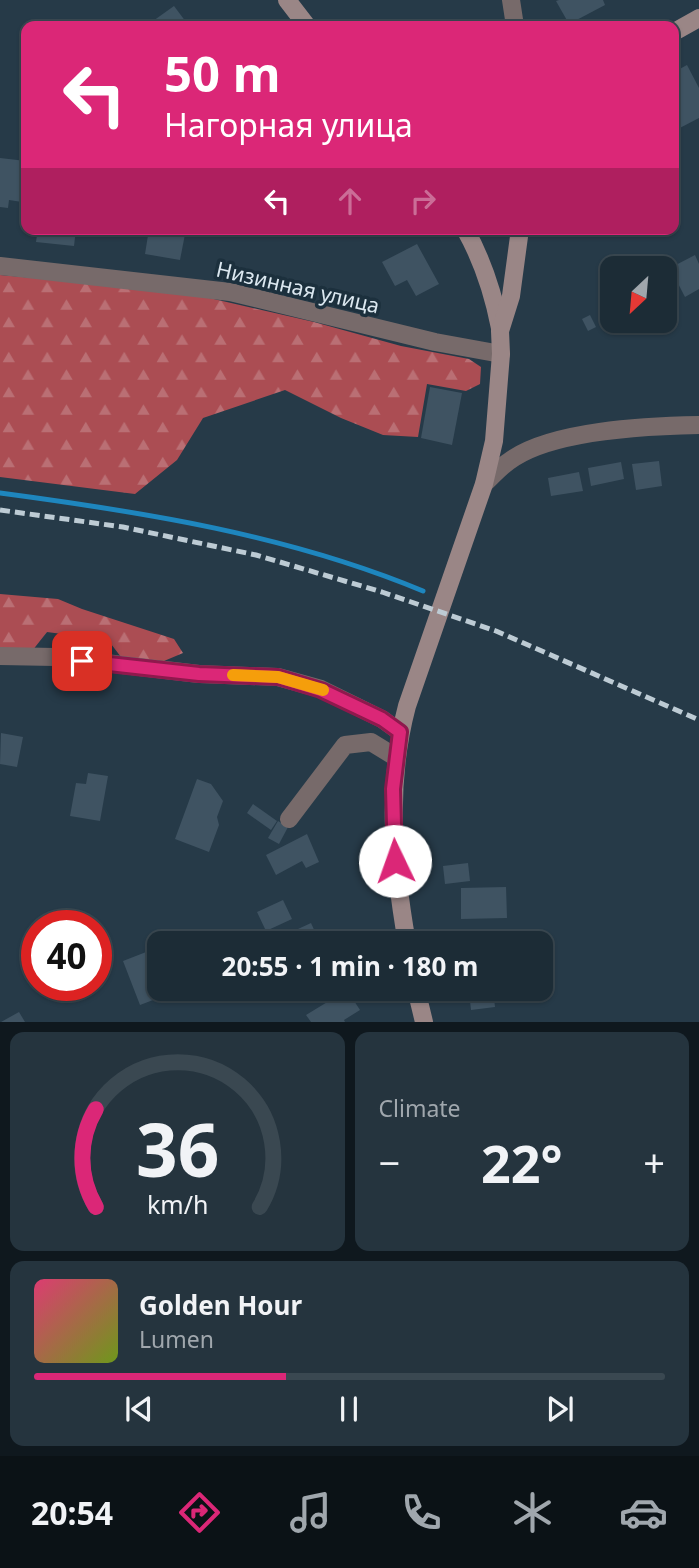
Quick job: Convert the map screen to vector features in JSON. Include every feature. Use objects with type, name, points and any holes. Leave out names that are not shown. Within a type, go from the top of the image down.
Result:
[{"type":"street","points":[[287,0],[303,21]]},
{"type":"street","points":[[511,0],[514,21]]},
{"type":"street","points":[[679,29],[699,18]]},
{"type":"street","points":[[405,931],[397,888],[393,833],[393,789],[400,732],[484,484],[494,441],[501,354],[500,331],[492,290],[469,235]]},
{"type":"street","points":[[500,331],[511,296],[519,235]]},
{"type":"street","name":"Низинная улица","points":[[0,267],[230,292],[435,342],[501,354]]},
{"type":"street","points":[[484,484],[509,461],[532,449],[583,435],[640,426],[699,425]]},
{"type":"street","points":[[0,656],[55,657],[199,674],[278,677],[321,690],[382,719],[400,732]]},
{"type":"street","points":[[289,819],[345,746],[371,742],[397,758]]},
{"type":"street","points":[[419,1001],[424,1022]]},
{"type":"green space","points":[[0,275],[179,291],[314,322],[401,346],[469,359],[481,367],[480,384],[466,391],[427,384],[418,437],[383,435],[285,390],[203,418],[177,460],[135,494],[0,477]]},
{"type":"green space","points":[[0,594],[58,599],[174,639],[183,653],[164,661],[121,657],[108,640],[47,632],[32,651],[0,650]]},
{"type":"building","points":[[603,0],[605,5],[575,21],[567,21],[556,1]]},
{"type":"building","points":[[174,6],[185,21],[153,21]]},
{"type":"building","points":[[687,65],[699,88],[699,118],[679,128],[679,69]]},
{"type":"building","points":[[0,158],[21,160],[21,202],[9,200],[8,208],[0,207]]},
{"type":"building","points":[[37,235],[75,235],[74,246],[36,242]]},
{"type":"building","points":[[148,235],[185,235],[180,260],[145,254]]},
{"type":"building","points":[[417,244],[439,284],[416,296],[407,280],[395,286],[382,262]]},
{"type":"building","points":[[695,255],[699,264],[699,289],[685,297],[677,282],[677,264]]},
{"type":"building","points":[[590,315],[596,327],[588,331],[582,319]]},
{"type":"building","points":[[430,387],[462,393],[452,445],[421,438]]},
{"type":"building","points":[[659,461],[662,486],[636,490],[632,464]]},
{"type":"building","points":[[621,462],[624,479],[591,486],[588,468]]},
{"type":"building","points":[[579,472],[583,491],[551,496],[548,478]]},
{"type":"building","points":[[1,733],[23,737],[17,767],[0,764]]},
{"type":"building","points":[[88,773],[108,776],[100,821],[70,816],[76,783],[86,784]]},
{"type":"building","points":[[197,779],[211,784],[223,801],[217,817],[219,825],[209,852],[175,839]]},
{"type":"building","points":[[253,804],[277,821],[271,830],[247,813]]},
{"type":"building","points":[[278,821],[288,827],[279,844],[268,838]]},
{"type":"building","points":[[307,834],[319,862],[306,868],[302,861],[276,875],[266,855]]},
{"type":"building","points":[[468,863],[470,881],[445,884],[443,866]]},
{"type":"building","points":[[506,887],[507,918],[461,919],[461,888]]},
{"type":"building","points":[[283,900],[292,919],[266,931],[257,912]]},
{"type":"building","points":[[311,923],[315,931],[294,931]]},
{"type":"building","points":[[147,952],[147,1001],[150,1001],[140,1005],[123,961]]},
{"type":"building","points":[[329,1001],[354,1001],[360,1010],[344,1020],[345,1022],[311,1022],[306,1015]]},
{"type":"building","points":[[470,1001],[494,1001],[495,1007],[471,1010]]},
{"type":"building","points":[[19,1012],[25,1022],[1,1022]]},
{"type":"waterway","points":[[0,493],[108,508],[268,540],[372,571],[423,591]]},
{"type":"railway","points":[[0,510],[123,527],[256,555],[382,592],[496,631],[699,720]]},
{"type":"slow traffic","points":[[233,675],[278,677],[323,690]]},
{"type":"route","points":[[82,661],[199,674],[278,677],[321,690],[382,719],[400,732],[393,789],[395,861]]}]
